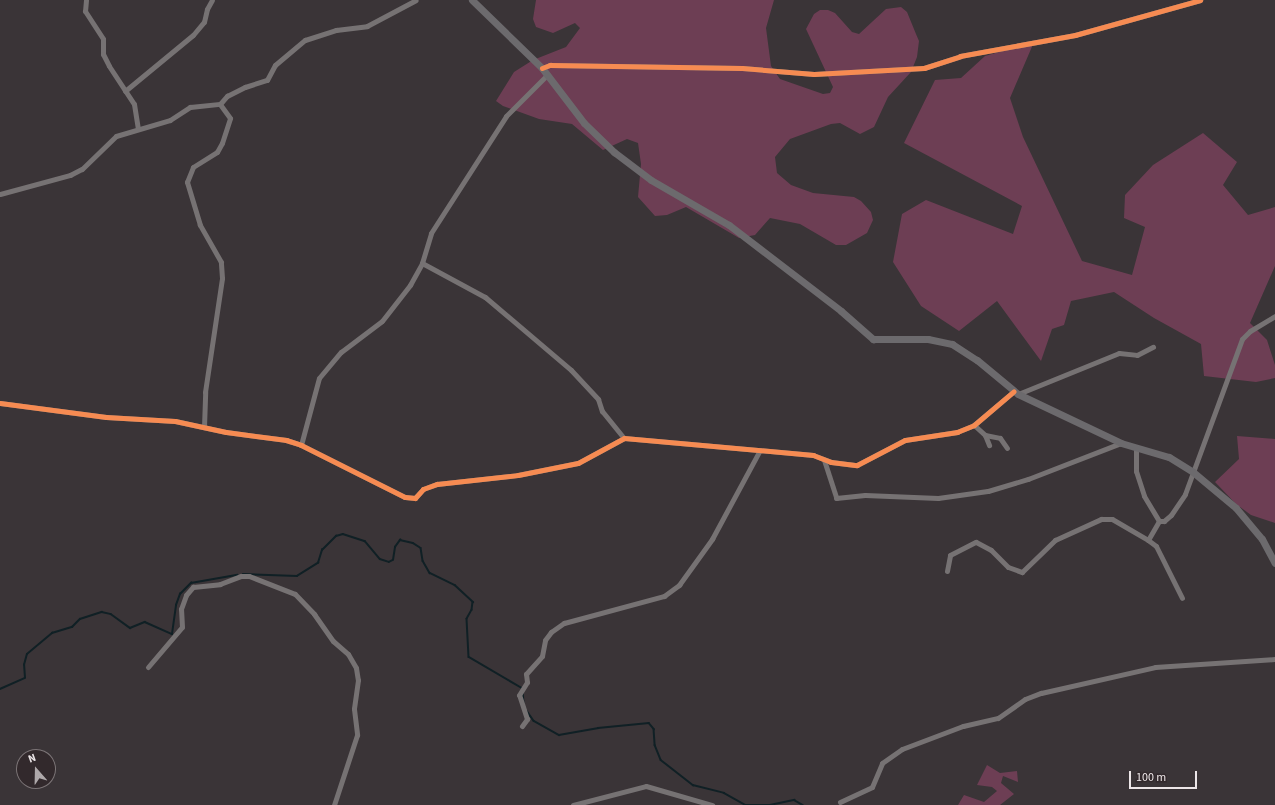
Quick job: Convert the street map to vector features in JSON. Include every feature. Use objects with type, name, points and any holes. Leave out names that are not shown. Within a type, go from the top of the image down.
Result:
[{"type":"main road","points":[[472,0],[542,68],[584,124],[614,152],[651,180],[729,225],[842,311],[873,339],[928,339],[952,344],[977,360],[1016,392],[1136,450],[1169,457],[1193,472],[1236,508],[1262,539],[1275,563]]},
{"type":"street","points":[[86,0],[85,11],[103,39],[103,54],[134,104],[138,128]]},
{"type":"street","points":[[125,91],[193,35],[204,22],[207,9],[212,0]]},
{"type":"street","points":[[0,194],[70,175],[82,169],[116,136],[138,128],[170,120],[190,108],[220,104],[227,96],[245,87],[267,80],[275,65],[305,40],[336,30],[367,26],[416,0]]},
{"type":"street","points":[[542,68],[550,65],[742,68],[814,74],[924,68],[960,56],[1075,35],[1200,0]]},
{"type":"street","points":[[301,445],[319,378],[341,352],[382,321],[410,285],[422,263],[431,233],[506,116],[546,75]]},
{"type":"street","points":[[204,427],[205,392],[222,278],[221,262],[200,225],[187,182],[193,167],[217,152],[222,144],[230,118],[220,104]]},
{"type":"street","points":[[422,263],[484,297],[571,370],[598,399],[602,411],[624,438]]},
{"type":"street","points":[[1159,521],[1164,521],[1171,515],[1185,494],[1242,340],[1250,331],[1275,316]]},
{"type":"street","points":[[0,403],[106,417],[175,421],[301,445],[405,498],[414,498],[424,489],[437,484],[518,475],[582,461],[624,438],[813,455],[824,460],[857,465],[905,440],[957,432],[974,425],[1016,392],[1119,353],[1137,355],[1153,348]]},
{"type":"street","points":[[974,425],[985,434],[1000,438],[1007,448]]},
{"type":"street","points":[[985,434],[990,445]]},
{"type":"street","points":[[824,460],[836,498],[865,495],[938,498],[988,491],[1028,479],[1121,443]]},
{"type":"street","points":[[522,726],[527,719],[519,695],[527,682],[526,674],[542,656],[545,640],[551,632],[564,623],[664,596],[679,586],[712,539],[760,450]]},
{"type":"street","points":[[1136,450],[1136,471],[1144,496],[1159,521]]},
{"type":"street","points":[[947,572],[950,555],[976,542],[991,550],[1008,567],[1022,572],[1055,540],[1101,519],[1112,519],[1156,546],[1182,598]]},
{"type":"street","points":[[1148,540],[1159,521]]},
{"type":"street","points":[[148,667],[182,628],[181,609],[186,595],[193,587],[220,584],[241,576],[249,576],[295,594],[314,614],[333,640],[348,654],[356,668],[358,680],[354,709],[358,730],[334,805]]},
{"type":"street","points":[[840,802],[872,787],[882,763],[902,749],[963,726],[998,718],[1025,699],[1041,693],[1155,667],[1275,659]]},
{"type":"street","points":[[573,805],[646,786],[712,805]]},
{"type":"shaded area","points":[[536,0],[774,0],[766,28],[771,66],[780,79],[823,94],[830,93],[833,87],[806,29],[814,14],[820,10],[828,10],[835,13],[852,32],[859,34],[886,9],[901,7],[907,12],[919,41],[917,57],[911,72],[888,97],[874,127],[860,134],[840,123],[831,124],[790,139],[775,157],[777,173],[791,185],[813,193],[854,197],[861,201],[871,212],[873,220],[867,233],[846,245],[836,245],[800,224],[770,218],[755,235],[739,238],[686,207],[667,215],[655,216],[638,197],[641,164],[638,143],[627,139],[603,150],[572,124],[539,119],[503,106],[496,101],[514,72],[533,60],[566,47],[580,28],[575,23],[553,33],[536,27],[533,19]]},
{"type":"shaded area","points":[[1034,42],[1010,98],[1023,137],[1082,261],[1132,275],[1145,227],[1124,218],[1125,195],[1153,165],[1203,133],[1237,162],[1223,185],[1248,215],[1275,207],[1275,266],[1250,323],[1267,340],[1275,365],[1275,378],[1256,382],[1204,376],[1201,344],[1154,318],[1114,292],[1071,301],[1064,325],[1052,329],[1041,361],[997,301],[959,331],[921,306],[893,262],[902,214],[926,200],[1013,234],[1022,206],[904,143],[935,80],[961,78],[985,56]]},
{"type":"shaded area","points":[[1237,436],[1275,439],[1275,523],[1251,515],[1236,504],[1215,482],[1239,459]]},
{"type":"shaded area","points":[[987,765],[1000,773],[1017,771],[1018,782],[1003,776],[1001,783],[1014,794],[1000,805],[958,805],[964,795],[984,802],[997,791],[992,787],[977,785]]},
{"type":"waterway","points":[[243,574],[297,576],[318,563],[322,550],[336,536],[343,534],[365,541],[380,559],[389,562],[393,560],[395,547],[400,540],[413,543],[421,548],[423,561],[430,573],[455,585],[473,602],[472,610],[467,619],[469,657],[522,688]]},
{"type":"waterway","points":[[0,689],[25,678],[24,665],[27,654],[52,633],[72,627],[80,619],[102,612],[111,614],[130,628],[145,622],[172,634],[176,605],[180,594],[191,583],[237,575]]},
{"type":"waterway","points":[[523,691],[524,703]]},
{"type":"waterway","points":[[527,711],[534,721],[559,735],[598,728],[649,723],[654,729],[655,745],[661,760],[693,785],[724,793],[746,805],[770,805],[794,800],[803,805]]},
{"type":"cycle path","points":[[542,68],[550,65],[742,68],[814,74],[924,68],[960,56],[1075,35],[1200,0]]},
{"type":"cycle path","points":[[0,403],[106,417],[175,421],[226,432],[286,440],[301,445],[405,497],[415,498],[423,489],[437,484],[518,475],[578,463],[624,438],[813,455],[831,462],[857,465],[905,440],[957,432],[974,425],[1014,391]]}]
